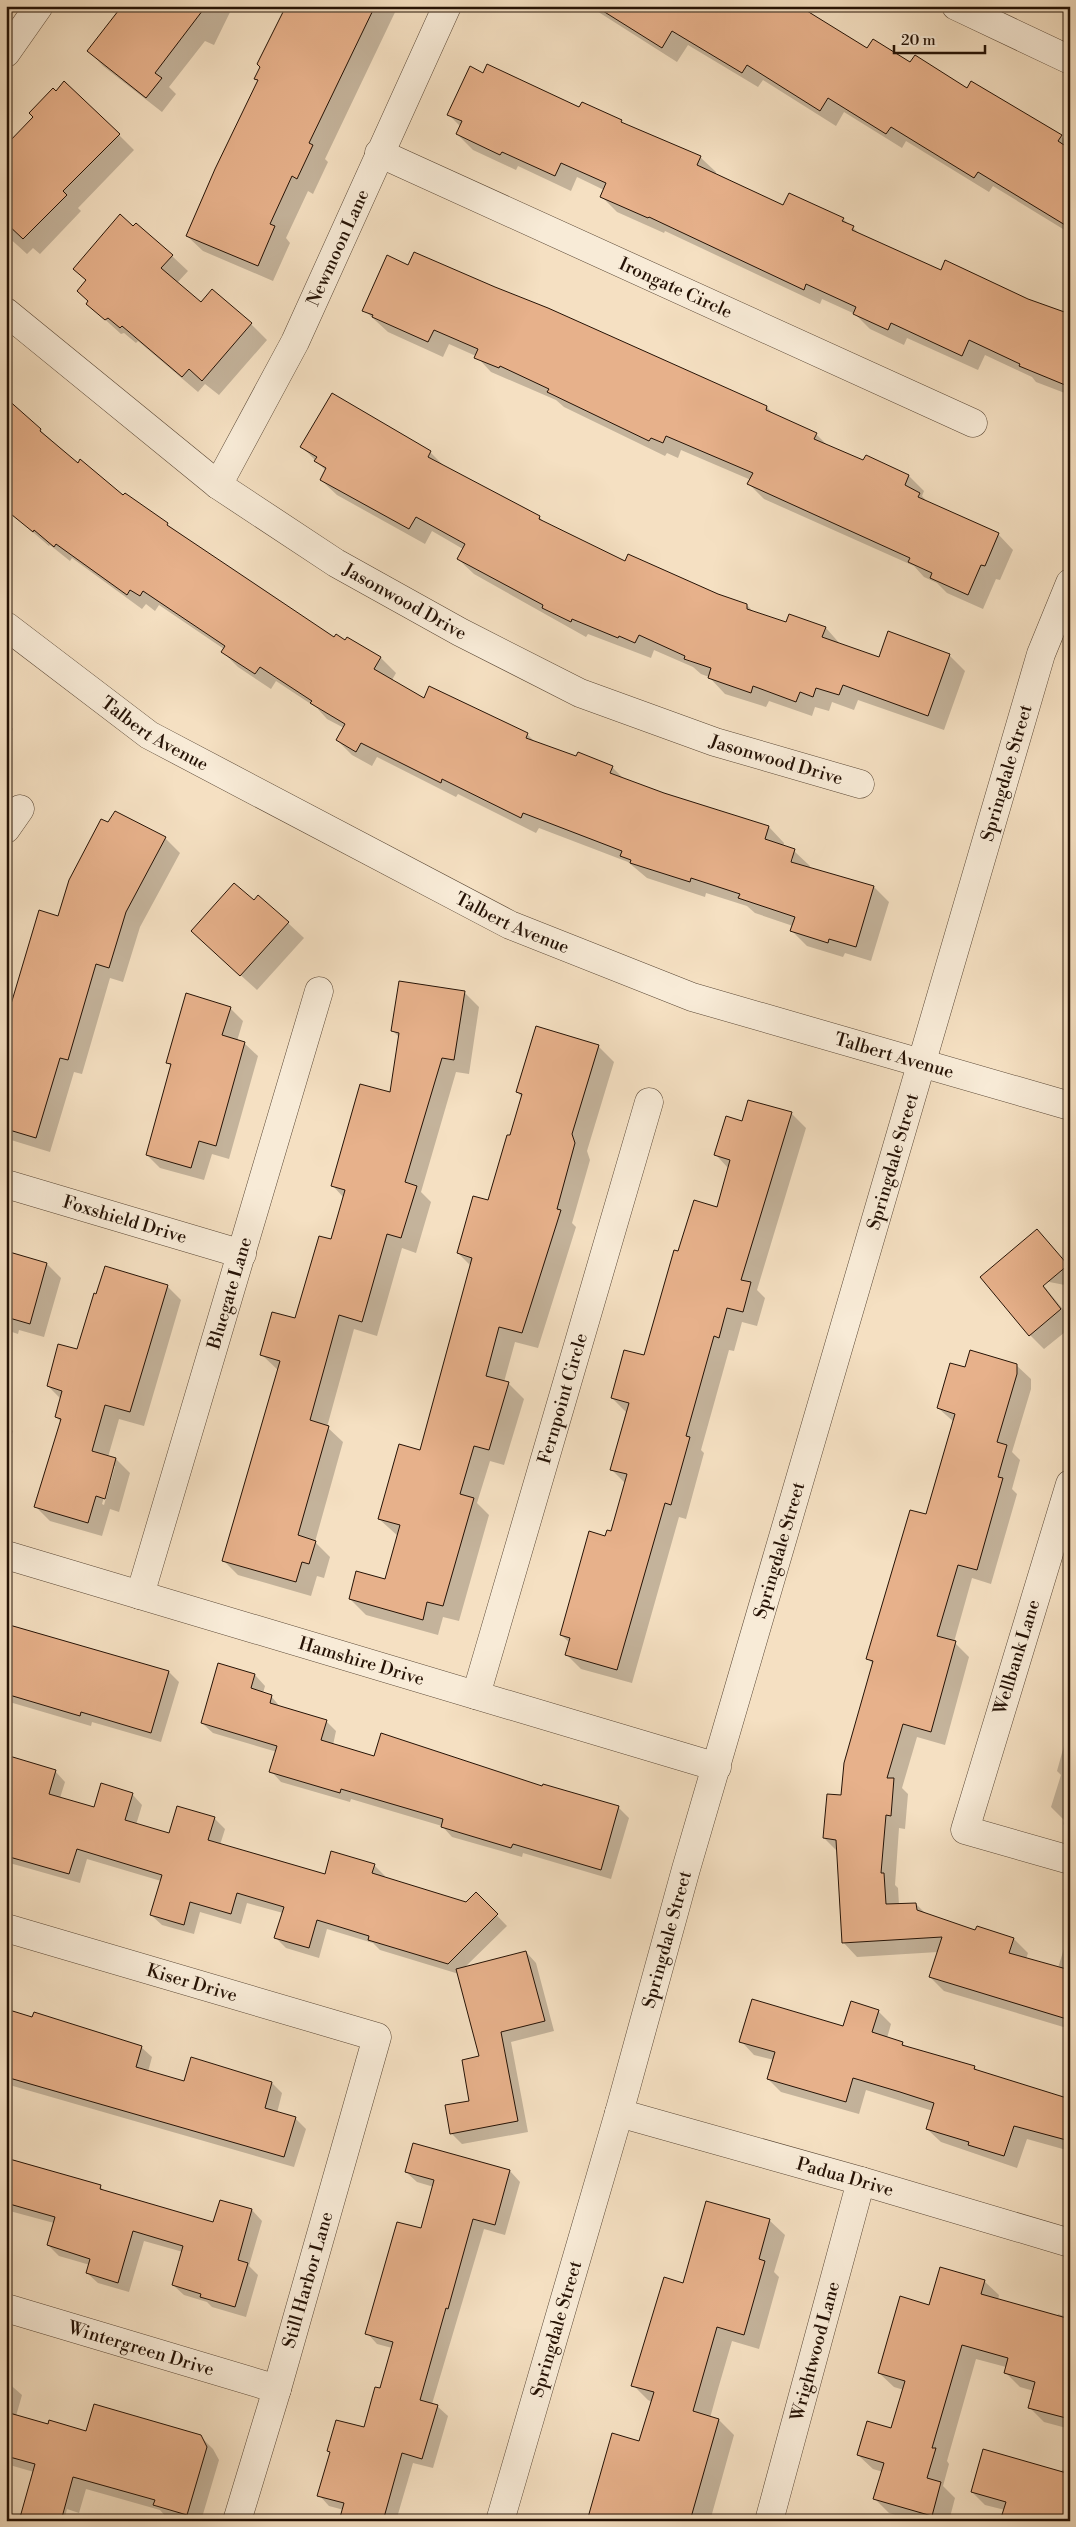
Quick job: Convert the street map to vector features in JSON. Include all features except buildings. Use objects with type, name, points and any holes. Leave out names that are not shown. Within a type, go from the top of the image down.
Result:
[{"type":"street","points":[[6,52],[39,6]]},
{"type":"street","name":"Newmoon Lane","points":[[218,485],[295,342],[447,6]]},
{"type":"street","points":[[956,6],[1070,60]]},
{"type":"street","name":"Irongate Circle","points":[[379,153],[973,423]]},
{"type":"street","name":"Jasonwood Drive","points":[[6,312],[218,485],[336,564],[460,632],[580,693],[715,742],[860,784]]},
{"type":"street","name":"Springdale Street","points":[[500,2521],[1041,654],[1070,583]]},
{"type":"street","name":"Talbert Avenue","points":[[6,626],[149,735],[510,925],[692,997],[1070,1106]]},
{"type":"street","name":"Bluegate Lane","points":[[140,1595],[319,992]]},
{"type":"street","name":"Fernpoint Circle","points":[[476,1695],[649,1102]]},
{"type":"street","name":"Foxshield Drive","points":[[6,1184],[242,1254]]},
{"type":"street","name":"Wellbank Lane","points":[[1070,1484],[965,1830],[1070,1860]]},
{"type":"street","name":"Hamshire Drive","points":[[6,1555],[717,1767]]},
{"type":"street","name":"Kiser Drive","points":[[6,1928],[377,2038]]},
{"type":"street","name":"Still Harbor Lane","points":[[237,2521],[277,2389],[377,2038]]},
{"type":"street","name":"Padua Drive","points":[[619,2113],[861,2181],[1070,2243]]},
{"type":"street","name":"Wrightwood Lane","points":[[769,2521],[861,2181]]},
{"type":"street","name":"Wintergreen Drive","points":[[6,2308],[277,2389]]}]
